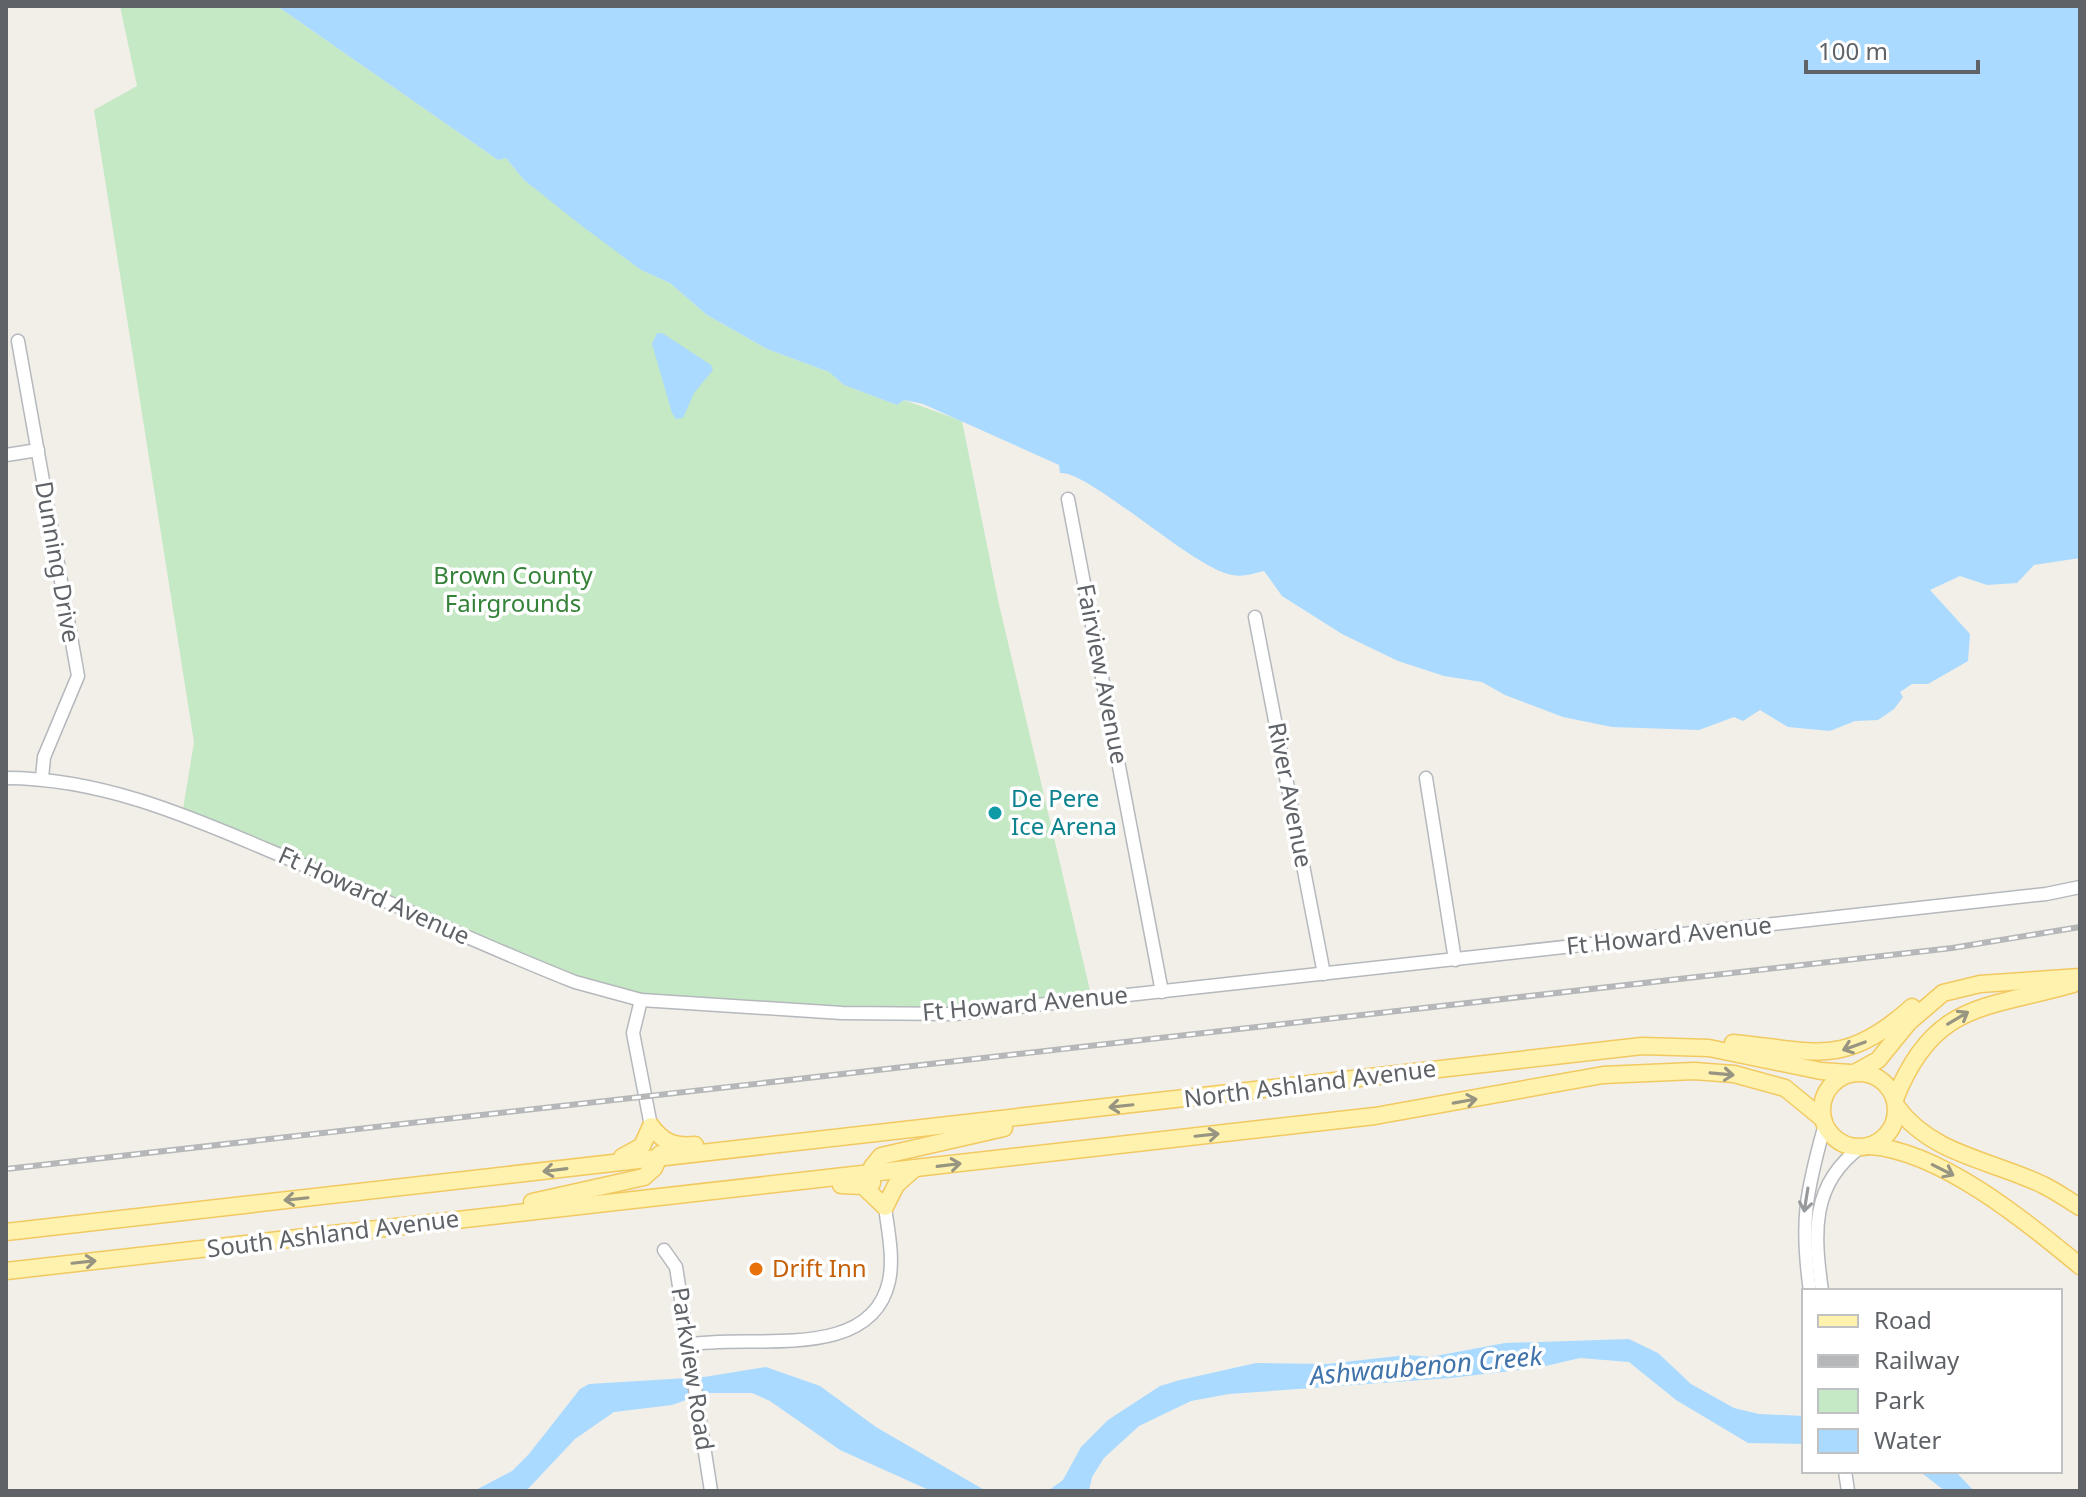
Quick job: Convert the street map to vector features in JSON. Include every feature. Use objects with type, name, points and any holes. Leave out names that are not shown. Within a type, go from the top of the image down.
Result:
[{"type":"main road","points":[[2080,980],[1980,984],[1943,993],[1909,1022],[1878,1060],[1830,1086],[1824,1096],[1824,1122],[1842,1143],[1895,1148],[1948,1172],[2080,1266]]},
{"type":"main road","points":[[1865,1146],[1890,1131],[1910,1061],[1925,1041],[1964,1013],[2080,980]]},
{"type":"main road","name":"North Ashland Avenue","points":[[660,1158],[1615,1049],[1709,1048],[1725,1042],[1797,1051],[1841,1051],[1870,1040],[1912,1007],[1933,994],[1943,993]]},
{"type":"main road","points":[[1709,1048],[1821,1071],[1880,1079],[1914,1129],[1932,1141],[2043,1185],[2080,1207]]},
{"type":"main road","name":"North Ashland Avenue","points":[[660,1197],[1375,1116],[1603,1075],[1650,1071],[1694,1071],[1762,1080],[1785,1088],[1824,1122]]},
{"type":"main road","points":[[880,1201],[871,1173],[875,1161],[893,1151],[999,1129],[1047,1114]]},
{"type":"main road","points":[[655,1132],[673,1145],[688,1146],[928,1119],[934,1127]]},
{"type":"main road","points":[[509,1213],[530,1202],[644,1177],[660,1158],[655,1132]]},
{"type":"main road","points":[[602,1165],[638,1150],[655,1132]]},
{"type":"main road","name":"South Ashland Avenue","points":[[6,1232],[660,1158]]},
{"type":"main road","points":[[880,1201],[914,1169]]},
{"type":"main road","points":[[541,1210],[585,1215],[850,1184],[863,1186],[880,1201]]},
{"type":"main road","name":"South Ashland Avenue","points":[[6,1271],[660,1197]]},
{"type":"street","name":"Dunning Drive","points":[[18,341],[78,676],[44,757],[42,778]]},
{"type":"street","points":[[6,455],[38,450]]},
{"type":"street","name":"Fairview Avenue","points":[[1068,499],[1162,992]]},
{"type":"street","name":"River Avenue","points":[[1255,617],[1324,974]]},
{"type":"street","name":"Ft Howard Avenue","points":[[6,778],[42,778],[123,795],[196,820],[546,971],[641,1000],[842,1013],[955,1014],[2046,894],[2080,887]]},
{"type":"street","points":[[1426,778],[1455,960]]},
{"type":"street","points":[[641,1000],[633,1033],[655,1132]]},
{"type":"street","points":[[1810,1289],[1803,1238],[1804,1210],[1824,1122]]},
{"type":"street","points":[[1822,1289],[1817,1239],[1825,1190],[1832,1172],[1865,1146]]},
{"type":"street","points":[[687,1345],[724,1340],[822,1339],[856,1327],[877,1306],[889,1280],[880,1201]]},
{"type":"street","name":"Parkview Road","points":[[664,1250],[676,1267],[711,1491]]},
{"type":"green space","name":"Brown County Fairgrounds","points":[[120,6],[277,6],[498,160],[506,158],[524,180],[641,270],[670,283],[707,315],[767,349],[829,372],[844,385],[897,405],[904,400],[962,421],[998,600],[1092,999],[955,1014],[641,1000],[575,982],[182,815],[194,742],[94,110],[137,86]]},
{"type":"water","points":[[277,6],[2080,6],[2080,558],[2034,565],[2017,583],[1987,585],[1960,576],[1930,590],[1970,634],[1968,661],[1928,684],[1912,684],[1900,692],[1903,697],[1894,709],[1878,720],[1855,721],[1830,731],[1788,727],[1760,710],[1743,721],[1734,717],[1699,730],[1612,727],[1563,717],[1505,695],[1482,682],[1444,676],[1398,661],[1342,634],[1282,596],[1264,571],[1237,576],[1211,567],[1092,486],[1060,473],[1059,465],[923,404],[904,400],[897,405],[844,385],[829,372],[767,349],[707,315],[670,283],[641,270],[524,180],[506,158],[498,160]]},
{"type":"water","points":[[657,333],[662,333],[711,365],[713,370],[694,393],[683,418],[676,419],[672,413],[652,344]]},
{"type":"water","name":"Ashwaubenon Creek","points":[[1629,1339],[1658,1353],[1691,1384],[1734,1408],[1759,1414],[1802,1416],[1802,1444],[1748,1443],[1676,1400],[1629,1362],[1580,1358],[1537,1368],[1450,1378],[1229,1394],[1191,1401],[1139,1426],[1104,1458],[1092,1477],[1089,1491],[1048,1491],[1063,1480],[1081,1447],[1108,1420],[1160,1386],[1256,1363],[1327,1364],[1407,1355],[1430,1357],[1505,1343]]},
{"type":"water","points":[[766,1367],[820,1386],[876,1427],[986,1491],[931,1491],[840,1450],[770,1401],[752,1393],[706,1393],[672,1405],[614,1412],[575,1439],[526,1491],[474,1491],[512,1471],[580,1389],[589,1384],[704,1377]]},
{"type":"water","points":[[1922,1473],[1957,1473],[1974,1491],[1945,1491]]},
{"type":"railway","points":[[6,1169],[1952,948],[2080,927]]},
{"type":"place","name":"De Pere Ice Arena","points":[[995,813]]},
{"type":"place","name":"Drift Inn","points":[[756,1269]]}]
